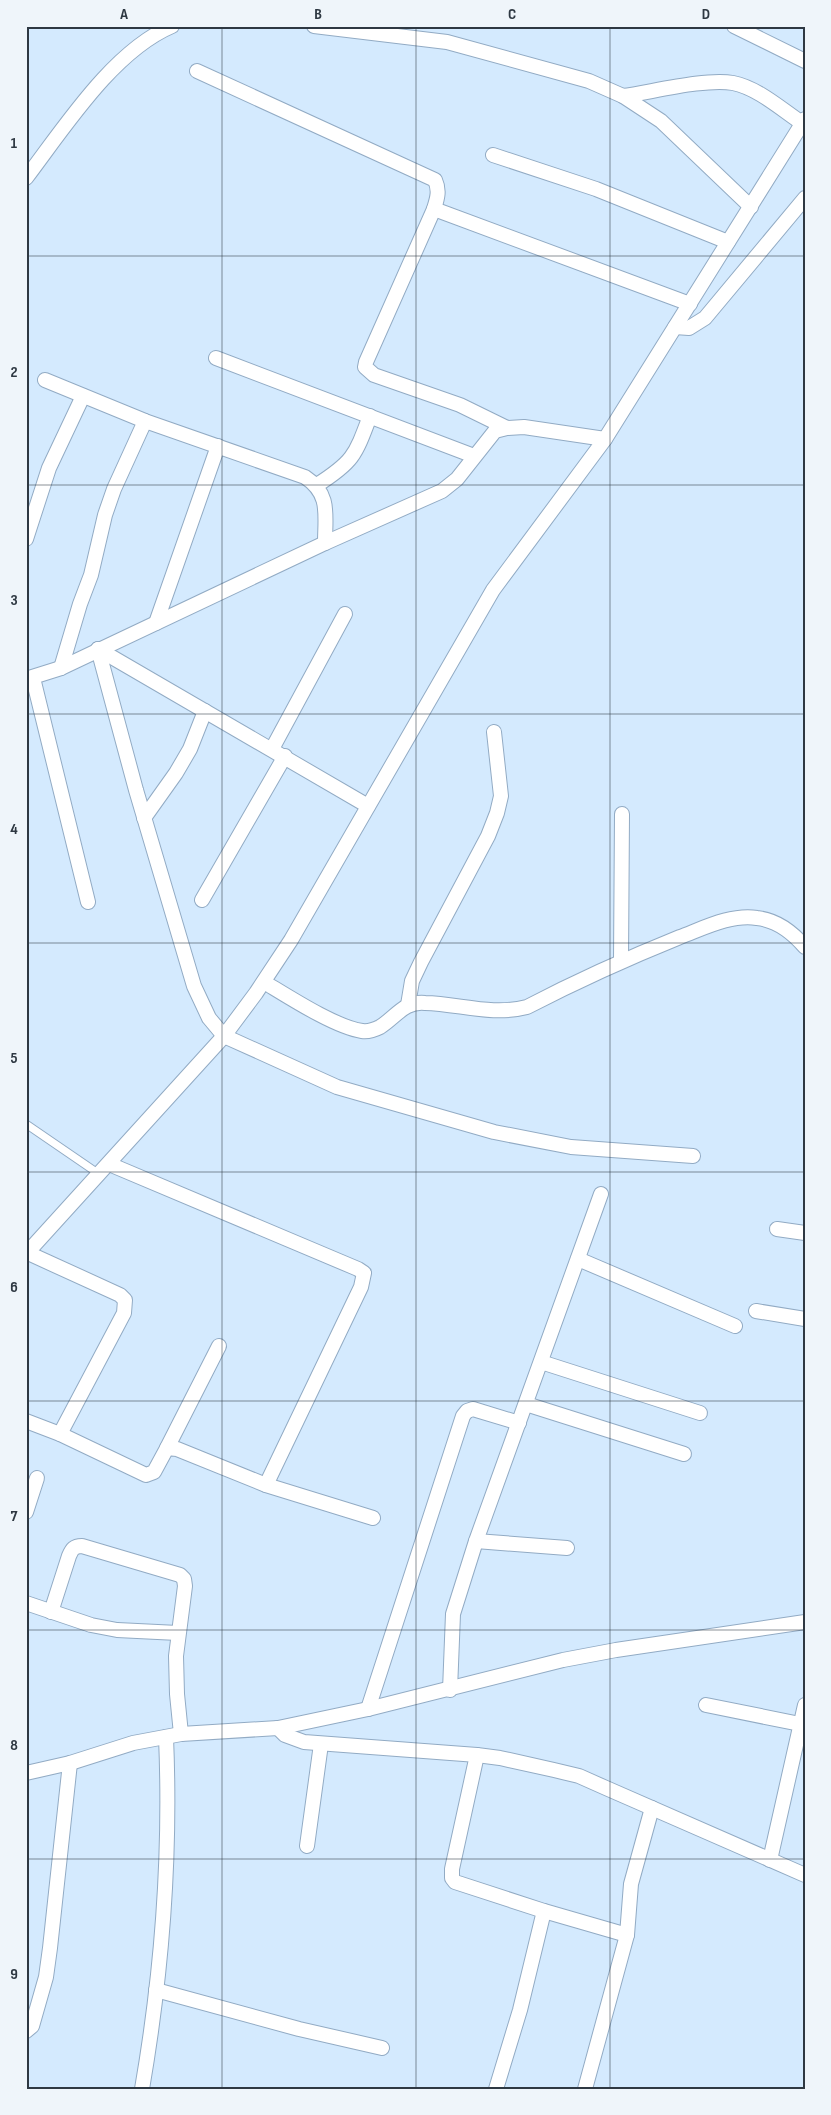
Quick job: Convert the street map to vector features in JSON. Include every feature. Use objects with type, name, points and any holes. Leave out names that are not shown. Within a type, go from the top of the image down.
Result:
[{"type":"street","points":[[26,178],[86,99],[123,59],[159,32],[172,26]]},
{"type":"street","points":[[314,26],[447,42],[589,81],[623,96],[661,121],[750,207]]},
{"type":"street","points":[[734,26],[805,61]]},
{"type":"street","points":[[197,71],[435,180],[438,186],[438,194],[434,209],[365,367],[374,376],[460,405],[507,428]]},
{"type":"street","points":[[60,1434],[124,1313],[125,1300],[120,1295],[27,1253],[224,1036],[264,982],[291,940],[492,590],[605,438],[803,121],[754,91],[732,83],[700,83],[623,96]]},
{"type":"street","points":[[493,155],[596,189],[728,242]]},
{"type":"street","points":[[675,327],[689,328],[705,318],[805,198]]},
{"type":"street","points":[[434,209],[690,304]]},
{"type":"street","points":[[216,358],[474,456]]},
{"type":"street","points":[[45,380],[145,421],[305,477],[317,485],[324,497],[325,542]]},
{"type":"street","points":[[26,539],[48,468],[83,396]]},
{"type":"street","points":[[317,485],[350,461],[358,449],[370,416]]},
{"type":"street","points":[[61,668],[93,566],[105,515],[114,489],[145,421]]},
{"type":"street","points":[[88,902],[29,679],[61,668],[325,542],[442,492],[457,479],[495,431],[524,427],[605,438]]},
{"type":"street","points":[[156,623],[218,446]]},
{"type":"street","points":[[272,749],[345,614]]},
{"type":"street","points":[[98,649],[285,756],[368,806]]},
{"type":"street","points":[[98,649],[144,818],[194,986],[209,1018],[224,1036],[337,1087],[494,1132],[571,1147],[692,1156]]},
{"type":"street","points":[[144,818],[186,757],[205,711]]},
{"type":"street","points":[[408,1005],[412,980],[488,836],[497,813],[500,796],[494,732]]},
{"type":"street","points":[[202,900],[285,756]]},
{"type":"street","points":[[621,960],[622,814]]},
{"type":"street","points":[[264,982],[349,1028],[364,1032],[383,1025],[408,1005],[424,1002],[492,1011],[511,1011],[527,1007],[621,960],[710,926],[737,918],[758,918],[772,922],[787,930],[805,947]]},
{"type":"street","points":[[104,1169],[364,1273],[361,1286],[266,1485]]},
{"type":"street","points":[[450,1690],[453,1614],[476,1541],[601,1194]]},
{"type":"street","points":[[777,1229],[805,1233]]},
{"type":"street","points":[[578,1259],[735,1326]]},
{"type":"street","points":[[756,1311],[805,1319]]},
{"type":"street","points":[[26,1421],[60,1434],[146,1475],[154,1472],[219,1346]]},
{"type":"street","points":[[541,1362],[700,1414]]},
{"type":"street","points":[[526,1404],[684,1454]]},
{"type":"street","points":[[368,1709],[463,1416],[468,1411],[473,1410],[519,1423]]},
{"type":"street","points":[[167,1448],[177,1449],[266,1485],[374,1518]]},
{"type":"street","points":[[26,1512],[37,1478]]},
{"type":"street","points":[[476,1541],[567,1548]]},
{"type":"street","points":[[52,1612],[72,1549],[82,1546],[180,1575],[184,1578],[185,1586],[178,1633],[176,1674],[181,1734]]},
{"type":"street","points":[[26,1603],[76,1621],[116,1630],[178,1633]]},
{"type":"street","points":[[26,1773],[70,1763],[133,1743],[166,1736],[278,1728],[450,1690],[563,1660],[616,1650],[805,1622]]},
{"type":"street","points":[[706,1704],[800,1724]]},
{"type":"street","points":[[770,1860],[805,1705]]},
{"type":"street","points":[[278,1728],[285,1735],[293,1739],[321,1744],[477,1755],[579,1776],[805,1875]]},
{"type":"street","points":[[142,2089],[156,1990],[163,1920],[168,1807],[166,1736]]},
{"type":"street","points":[[306,1846],[321,1744]]},
{"type":"street","points":[[477,1755],[452,1878],[455,1882],[462,1886],[627,1935]]},
{"type":"street","points":[[26,2031],[32,2026],[46,1977],[70,1763]]},
{"type":"street","points":[[585,2089],[627,1935],[631,1884],[652,1808]]},
{"type":"street","points":[[496,2089],[520,2010],[544,1911]]},
{"type":"street","points":[[156,1990],[299,2029],[382,2048]]},
{"type":"lane","points":[[26,1124],[104,1169]]}]
